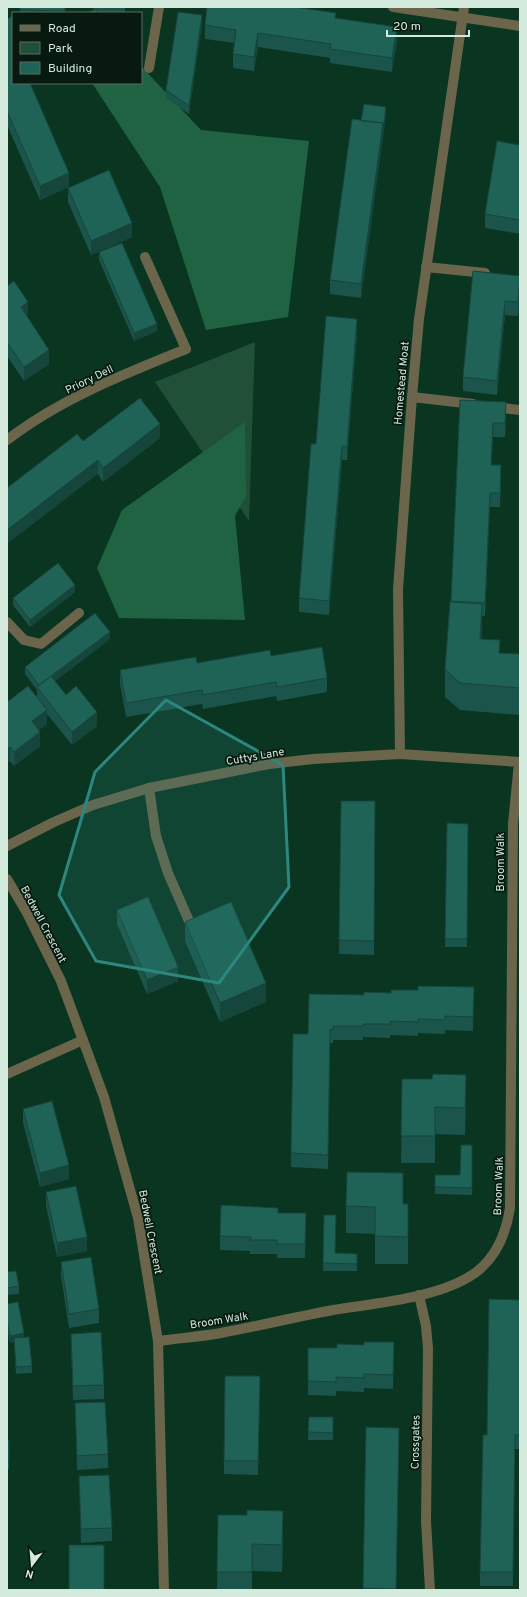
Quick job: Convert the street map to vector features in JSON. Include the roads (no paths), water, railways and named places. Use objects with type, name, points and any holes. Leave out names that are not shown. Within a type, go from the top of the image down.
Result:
[{"type":"street","points":[[149,68],[159,7]]},
{"type":"street","points":[[392,7],[463,12],[520,26]]},
{"type":"street","name":"Homestead Moat","points":[[400,754],[398,589],[412,396],[419,319],[426,266],[463,12]]},
{"type":"street","name":"Priory Dell","points":[[7,440],[27,424],[60,406],[135,370],[186,350],[145,257]]},
{"type":"street","points":[[426,266],[496,274]]},
{"type":"street","points":[[412,396],[520,410]]},
{"type":"street","points":[[7,622],[24,640],[40,644],[79,613]]},
{"type":"street","name":"Cuttys Lane","points":[[7,846],[61,819],[93,806],[149,788],[269,764],[313,759],[400,754],[520,762]]},
{"type":"street","name":"Broom Walk","points":[[158,1341],[219,1334],[418,1295],[455,1285],[476,1272],[491,1258],[507,1228],[510,1208],[516,1095],[513,824],[520,762]]},
{"type":"street","points":[[149,788],[156,836],[168,873],[189,921]]},
{"type":"street","name":"Bedwell Crescent","points":[[7,879],[27,913],[61,981],[104,1097],[138,1218],[158,1341],[164,1590]]},
{"type":"street","points":[[7,1074],[83,1040]]},
{"type":"street","name":"Crossgates","points":[[418,1295],[426,1326],[428,1348],[426,1521],[430,1590]]}]
